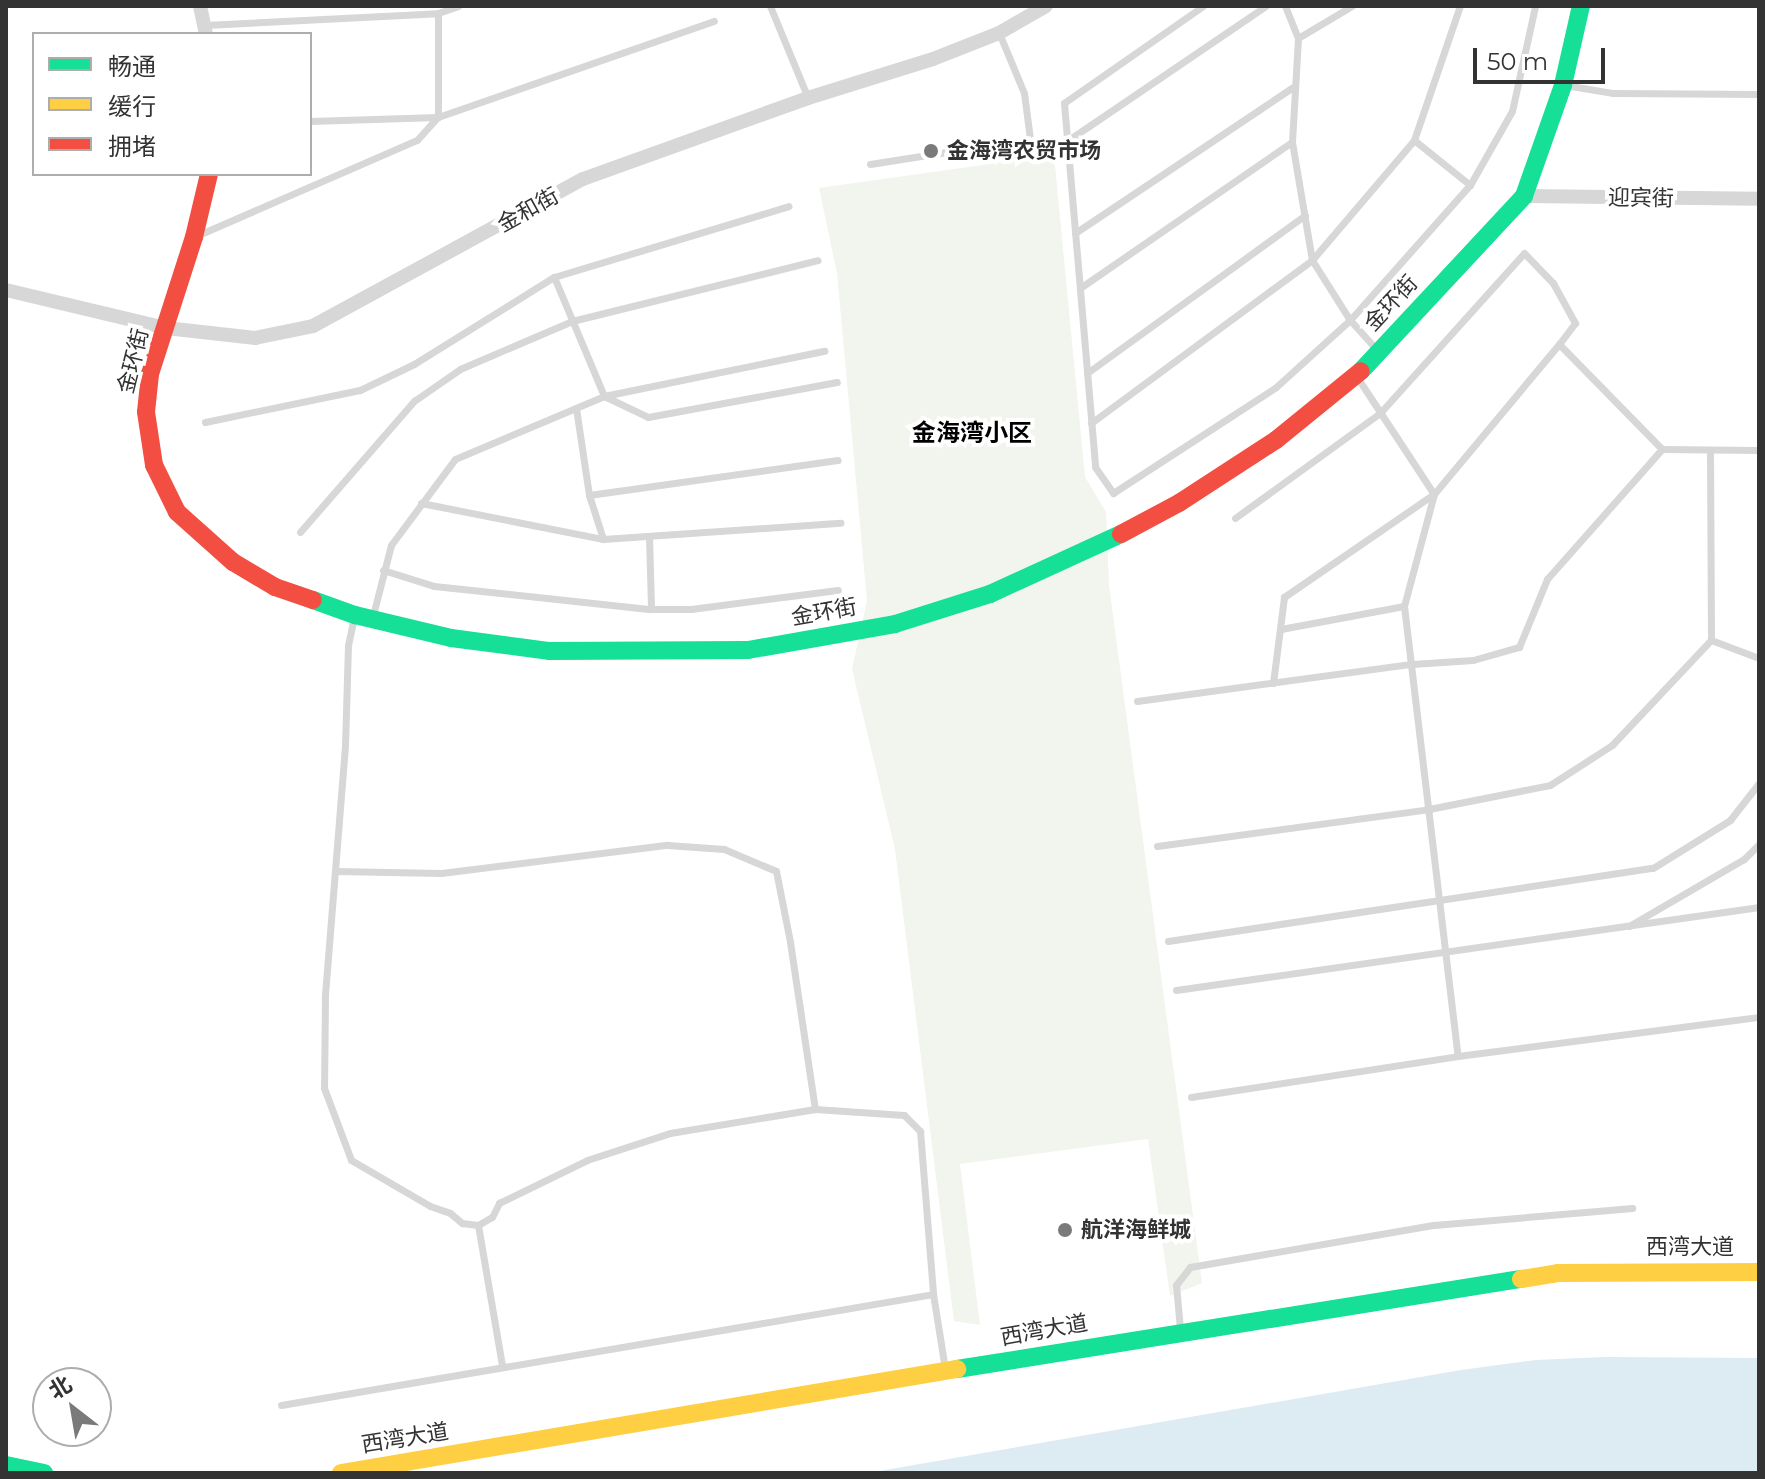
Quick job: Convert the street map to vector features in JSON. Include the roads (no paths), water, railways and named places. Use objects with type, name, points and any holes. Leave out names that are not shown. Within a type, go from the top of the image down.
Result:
[{"type":"street","points":[[200,6],[206,30]]},
{"type":"street","name":"金和街","points":[[6,290],[166,328],[255,338],[313,326],[583,179],[808,98],[933,59],[999,33],[1046,6]]},
{"type":"street","name":"金环街","points":[[209,176],[194,237],[150,374],[146,412],[154,465],[177,512],[233,562],[275,587],[364,617],[451,638],[550,651],[748,650],[895,624],[990,594],[1092,549],[1179,503],[1276,440],[1356,376],[1524,196],[1563,85],[1581,6]]},
{"type":"street","name":"迎宾街","points":[[1524,196],[1759,199]]},
{"type":"street","name":"西湾大道","points":[[341,1473],[1180,1331],[1557,1273],[1759,1272]]},
{"type":"street","points":[[6,1465],[44,1473]]},
{"type":"lane","points":[[206,30],[438,13],[458,6]]},
{"type":"lane","points":[[770,6],[808,98]]},
{"type":"lane","points":[[1203,6],[1064,103],[1095,467],[1113,493],[1276,387],[1350,320],[1470,185],[1512,111],[1535,6]]},
{"type":"lane","points":[[1067,141],[1266,6]]},
{"type":"lane","points":[[1285,6],[1298,38],[1292,142],[1312,260],[1350,320],[1379,351]]},
{"type":"lane","points":[[1298,38],[1352,6]]},
{"type":"lane","points":[[1091,423],[1312,260],[1414,140],[1460,6]]},
{"type":"lane","points":[[194,237],[417,140],[438,117],[438,13]]},
{"type":"lane","points":[[312,121],[438,117],[714,21]]},
{"type":"lane","points":[[870,164],[1030,139],[1024,93],[999,33]]},
{"type":"lane","points":[[1563,85],[1613,93],[1759,94]]},
{"type":"lane","points":[[1075,233],[1293,87]]},
{"type":"lane","points":[[1414,140],[1470,185]]},
{"type":"lane","points":[[1080,288],[1292,142]]},
{"type":"lane","points":[[205,422],[360,390],[414,364],[554,277],[789,206]]},
{"type":"lane","points":[[1087,373],[1305,215]]},
{"type":"lane","points":[[1235,518],[1380,413],[1524,253],[1553,283],[1575,323],[1434,494],[1284,597],[1273,683]]},
{"type":"lane","points":[[300,532],[414,401],[460,369],[572,321],[818,260]]},
{"type":"lane","points":[[554,277],[604,396],[648,417],[837,382]]},
{"type":"lane","points":[[1559,344],[1662,449],[1759,450]]},
{"type":"lane","points":[[824,351],[604,396],[455,459],[391,545],[364,617],[348,645],[325,997],[324,1088],[351,1160],[430,1206],[450,1213],[462,1223],[478,1225],[492,1217],[499,1203],[587,1160],[670,1133],[815,1109],[904,1115],[920,1131],[933,1294],[945,1372]]},
{"type":"lane","points":[[1356,376],[1434,494],[1404,606],[1458,1056]]},
{"type":"lane","points":[[576,408],[589,495],[603,539]]},
{"type":"lane","points":[[1137,701],[1412,664],[1473,660],[1519,647],[1547,579],[1662,449]]},
{"type":"lane","points":[[1157,846],[1429,809],[1550,785],[1612,745],[1711,640],[1710,451]]},
{"type":"lane","points":[[589,495],[838,460]]},
{"type":"lane","points":[[421,503],[603,539],[840,523]]},
{"type":"lane","points":[[649,536],[651,609]]},
{"type":"lane","points":[[383,570],[434,586],[651,609],[691,609],[838,590]]},
{"type":"lane","points":[[1281,629],[1404,606]]},
{"type":"lane","points":[[1711,640],[1759,658]]},
{"type":"lane","points":[[1168,941],[1653,868],[1730,820],[1759,783]]},
{"type":"lane","points":[[1625,928],[1744,859],[1759,844]]},
{"type":"lane","points":[[335,871],[441,873],[667,845],[724,849],[776,871],[815,1109]]},
{"type":"lane","points":[[1176,990],[1446,954],[1759,907]]},
{"type":"lane","points":[[1191,1097],[1458,1056],[1759,1017]]},
{"type":"lane","points":[[1180,1331],[1176,1285],[1190,1267],[1434,1225],[1632,1208]]},
{"type":"lane","points":[[478,1225],[502,1366]]},
{"type":"lane","points":[[281,1405],[933,1294]]},
{"type":"place","name":"金海湾农贸市场","points":[[931,151]]},
{"type":"place","name":"航洋海鲜城","points":[[1065,1230]]},
{"type":"district","name":"金海湾小区","points":[[972,433]]}]
